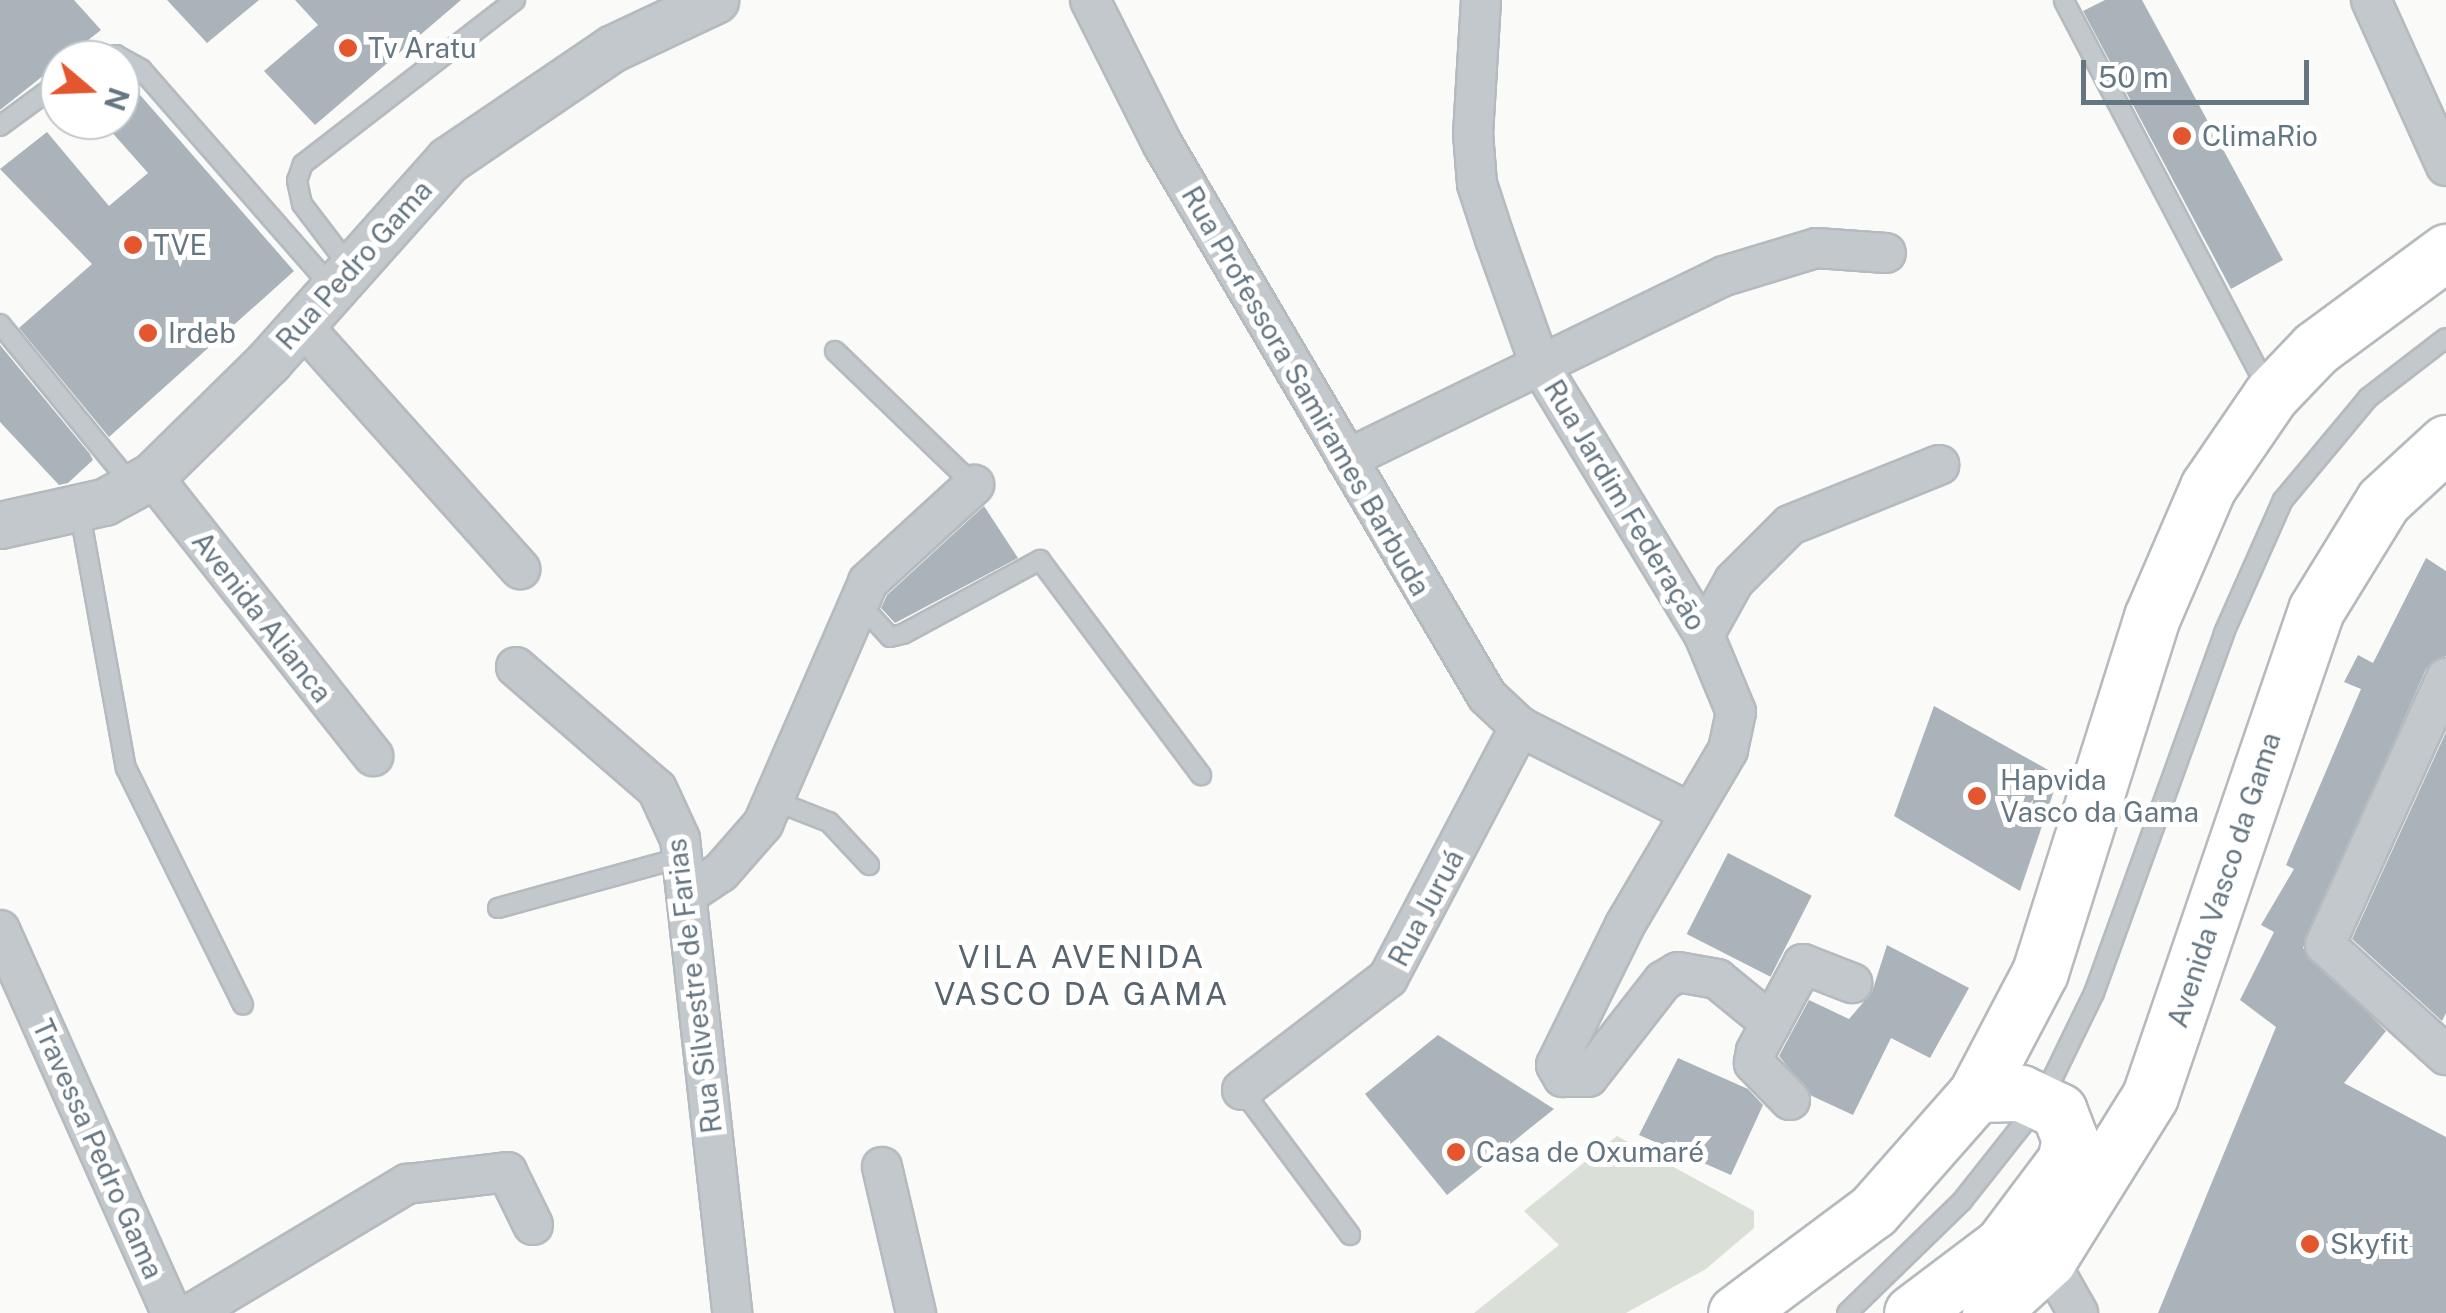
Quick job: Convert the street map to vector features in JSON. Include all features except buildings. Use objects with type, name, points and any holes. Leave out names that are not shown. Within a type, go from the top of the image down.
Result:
[{"type":"main road","points":[[1736,1313],[1873,1212],[1976,1094],[2040,972],[2180,544],[2208,487],[2271,395],[2365,306],[2446,252]]},
{"type":"main road","name":"Avenida Vasco da Gama","points":[[1990,1313],[2048,1260],[2120,1150],[2170,1047],[2316,610],[2383,501],[2446,443]]},
{"type":"main road","points":[[1912,1313],[2002,1245],[2052,1186],[2070,1140],[2059,1110],[2042,1100],[1976,1094]]},
{"type":"street","name":"Rua Professora Samirames Barbuda","points":[[1090,0],[1162,145],[1461,658],[1520,727]]},
{"type":"street","name":"Rua Professora Samirames Barbuda","points":[[1111,0],[1112,40]]},
{"type":"street","name":"Rua Jardim Federação","points":[[1481,0],[1477,184],[1540,364],[1704,635],[1736,712],[1728,750],[1600,973],[1558,1054],[1558,1070],[1578,1081],[1588,1077],[1662,981],[1678,972],[1717,979],[1772,1023]]},
{"type":"street","points":[[2371,0],[2446,166]]},
{"type":"street","name":"Rua Pedro Gama","points":[[0,525],[78,508],[144,482],[301,324],[448,160],[501,118],[693,4]]},
{"type":"street","points":[[1346,459],[1771,258],[1816,248],[1886,254]]},
{"type":"street","points":[[301,324],[520,570]]},
{"type":"street","points":[[1704,635],[1734,581],[1790,525],[1940,466]]},
{"type":"street","name":"Avenida Alianca","points":[[144,482],[373,756]]},
{"type":"street","points":[[686,875],[744,850],[775,801],[856,600],[890,558],[974,485]]},
{"type":"street","name":"Rua Silvestre de Farias","points":[[516,667],[658,789],[686,875],[732,1313]]},
{"type":"street","points":[[2446,678],[2325,945],[2446,1055]]},
{"type":"street","points":[[1520,727],[1691,813]]},
{"type":"street","name":"Rua Juruá","points":[[1242,1090],[1388,978],[1520,727]]},
{"type":"street","name":"Travessa Pedro Gama","points":[[2,942],[171,1313]]},
{"type":"street","points":[[1790,1100],[1754,1063],[1803,964],[1852,982]]},
{"type":"street","points":[[882,1167],[916,1313]]},
{"type":"street","points":[[192,1313],[407,1184],[508,1172],[533,1225]]},
{"type":"street","points":[[2048,1260],[2078,1313]]},
{"type":"lane","points":[[341,277],[302,204],[297,181],[304,164],[515,0]]},
{"type":"lane","points":[[2064,1],[2271,395]]},
{"type":"lane","points":[[140,68],[341,277]]},
{"type":"lane","points":[[0,126],[40,97]]},
{"type":"lane","points":[[0,324],[144,482]]},
{"type":"lane","points":[[1847,1313],[1962,1202],[2042,1100],[2094,994],[2224,632],[2283,500],[2368,398],[2446,338]]},
{"type":"lane","points":[[835,351],[974,485]]},
{"type":"lane","points":[[78,508],[126,768],[244,1005]]},
{"type":"lane","points":[[856,600],[890,637],[904,634],[1040,560],[1201,775]]},
{"type":"lane","points":[[775,801],[829,822],[868,865]]},
{"type":"lane","points":[[498,908],[686,875]]},
{"type":"lane","points":[[1242,1090],[1350,1235]]},
{"type":"shaded area","points":[[1617,1136],[1754,1211],[1754,1228],[1706,1269],[1626,1313],[1474,1313],[1559,1245],[1524,1211]]},
{"type":"place","name":"Tv Aratu","points":[[348,48]]},
{"type":"place","name":"ClimaRio","points":[[2182,136]]},
{"type":"place","name":"TVE","points":[[133,245]]},
{"type":"place","name":"Irdeb","points":[[148,333]]},
{"type":"place","name":"Hapvida Vasco da Gama","points":[[1977,796]]},
{"type":"place","name":"Casa de Oxumaré","points":[[1456,1152]]},
{"type":"place","name":"Skyfit","points":[[2310,1244]]},
{"type":"district","name":"VILA AVENIDA VASCO DA GAMA","points":[[1082,976]]}]
